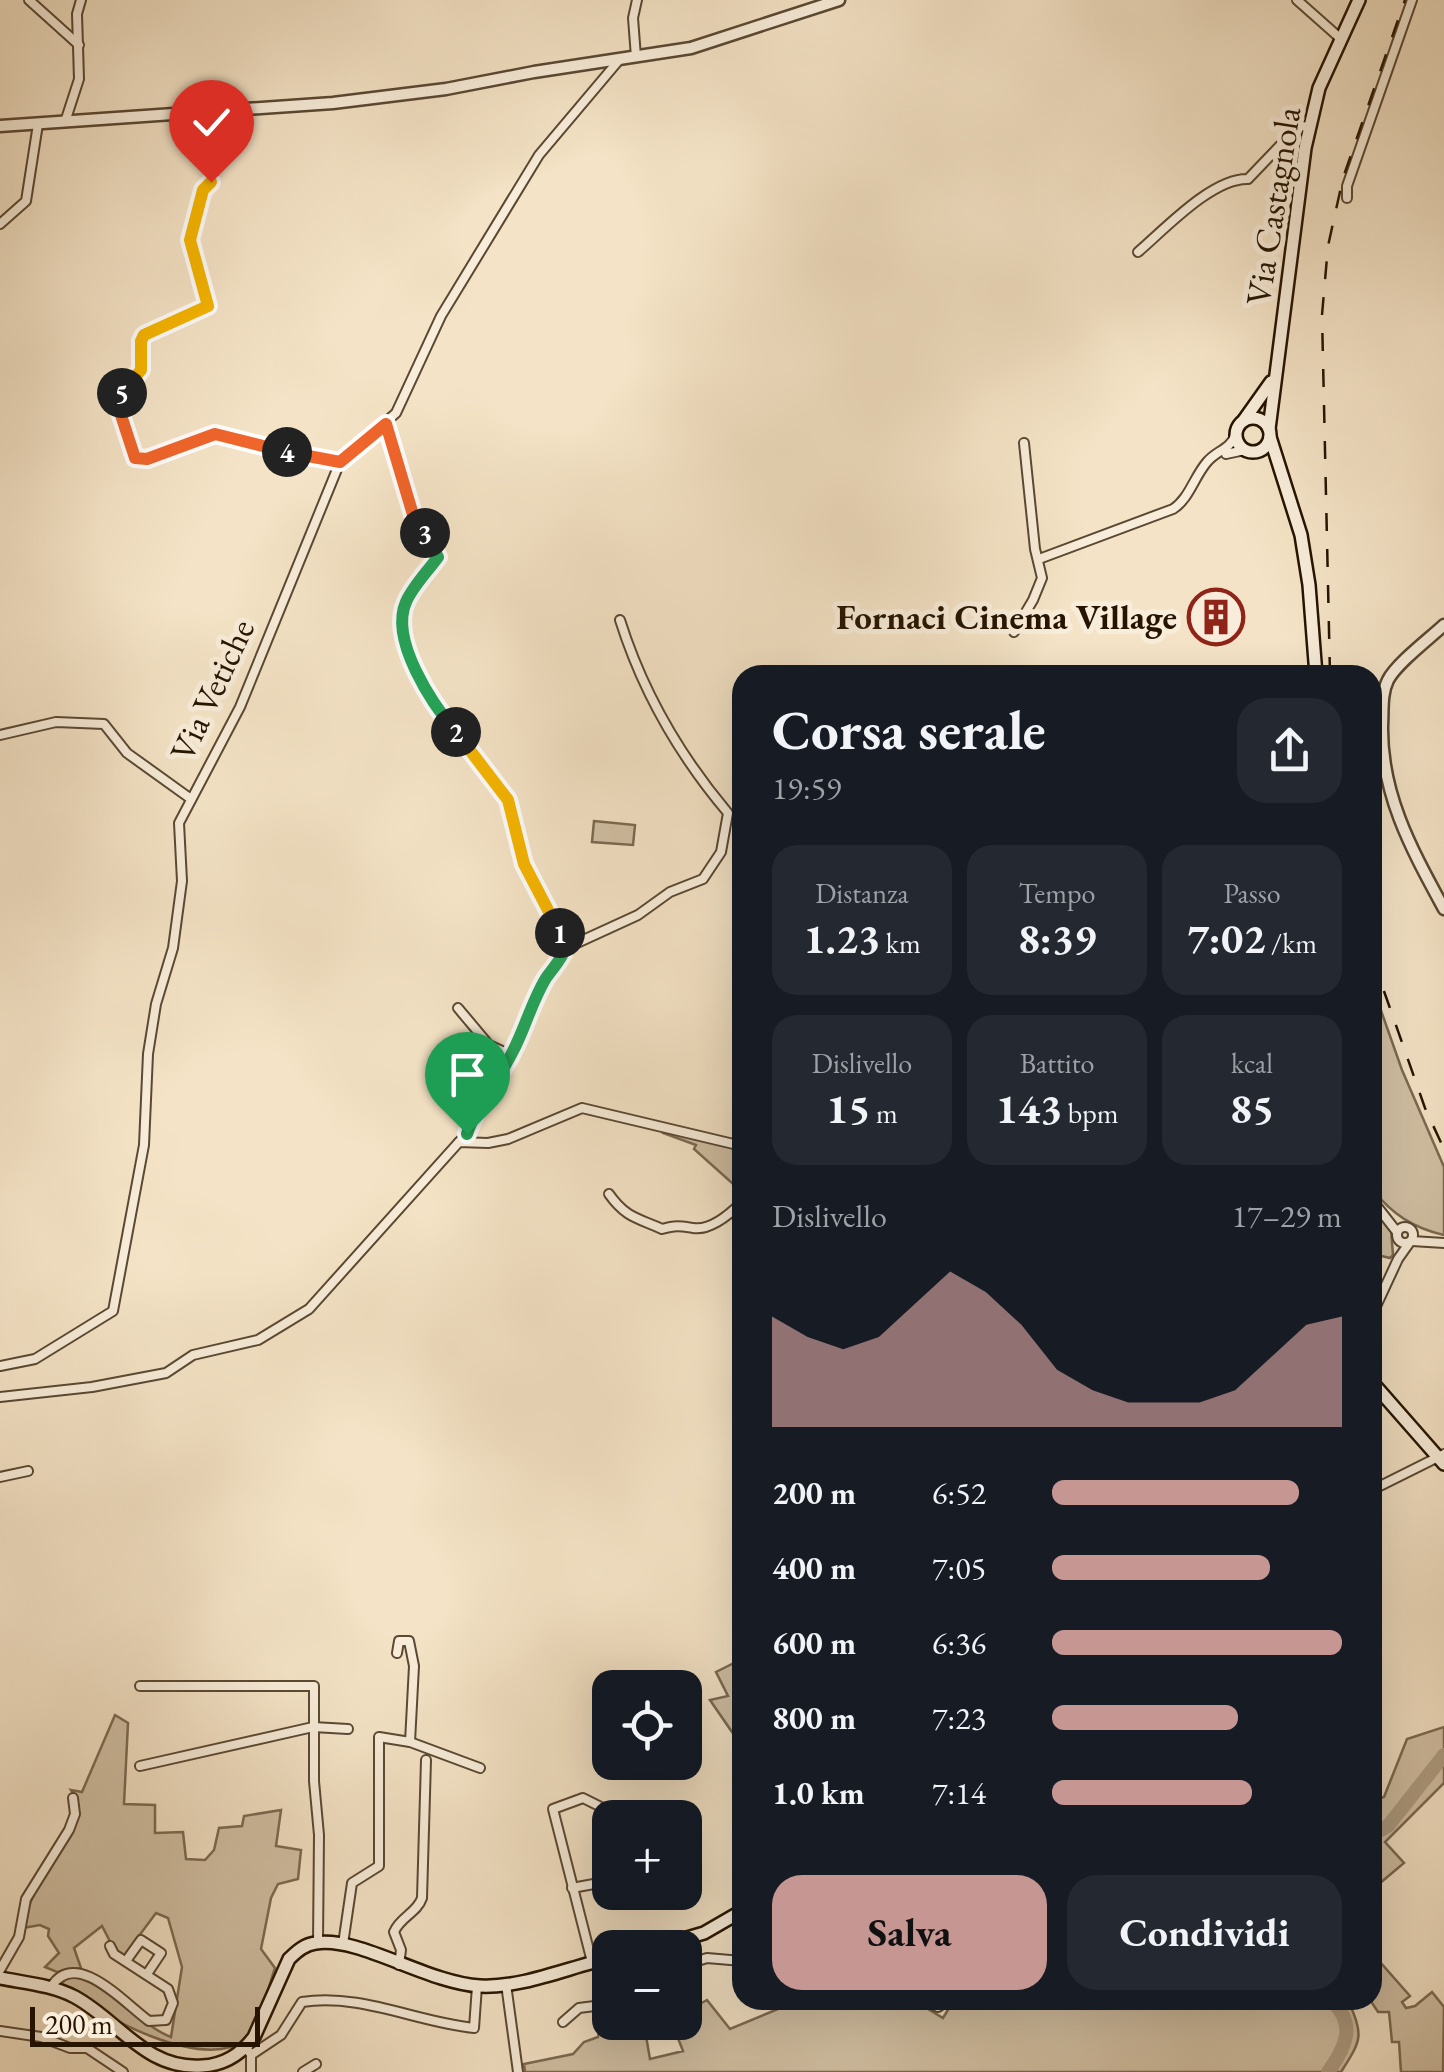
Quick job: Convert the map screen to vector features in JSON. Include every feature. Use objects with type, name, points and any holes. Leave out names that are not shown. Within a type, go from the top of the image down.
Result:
[{"type":"main road","name":"Via Castagnola","points":[[1270,433],[1292,233],[1310,127],[1319,88],[1359,0]]},
{"type":"main road","points":[[1277,370],[1236,434],[1238,443],[1266,462],[1285,487]]},
{"type":"main road","points":[[1244,420],[1259,418],[1270,433],[1301,535],[1315,665]]},
{"type":"main road","points":[[1250,451],[1263,449],[1270,433]]},
{"type":"main road","points":[[1382,1393],[1441,1458]]},
{"type":"main road","points":[[702,1931],[732,1916]]},
{"type":"main road","points":[[0,1978],[52,1987],[80,2000],[145,2052],[188,2067],[210,2066],[249,2051],[289,1958],[318,1942],[344,1944],[452,1983],[477,1986],[506,1984],[592,1962]]},
{"type":"street","points":[[29,0],[79,45]]},
{"type":"street","points":[[66,122],[80,78],[77,14],[81,0]]},
{"type":"street","points":[[636,57],[633,18],[637,0]]},
{"type":"street","points":[[0,126],[210,113],[428,91],[691,48],[838,0]]},
{"type":"street","points":[[1297,0],[1341,39]]},
{"type":"street","points":[[1348,198],[1347,186],[1412,0]]},
{"type":"street","name":"Via Vetiche","points":[[0,1366],[35,1359],[113,1311],[144,1145],[153,1021],[173,948],[182,881],[179,823],[240,706],[340,462],[386,424],[409,390],[441,316],[539,155],[620,59]]},
{"type":"street","points":[[210,113],[206,143],[213,176],[203,190],[190,240],[208,306],[151,330],[141,341],[141,370],[119,400],[132,454],[147,459],[215,434],[340,462]]},
{"type":"street","points":[[0,224],[26,200],[38,124]]},
{"type":"street","points":[[1138,252],[1212,188],[1248,179],[1294,130],[1310,127]]},
{"type":"street","points":[[386,424],[414,518],[438,557],[405,603],[402,621],[410,655],[436,708],[508,800],[524,864],[566,948]]},
{"type":"street","points":[[1040,559],[1173,510],[1184,502],[1204,465],[1229,448],[1236,434]]},
{"type":"street","points":[[1014,632],[1042,578],[1035,549],[1024,443]]},
{"type":"street","points":[[1204,465],[1229,452],[1250,451]]},
{"type":"street","points":[[0,1397],[92,1387],[166,1373],[192,1354],[258,1340],[309,1309],[459,1142],[512,1054],[545,980],[566,948],[638,914],[670,892],[703,879],[721,852],[728,813],[670,736],[620,620]]},
{"type":"street","points":[[1444,625],[1389,678],[1383,698],[1382,747],[1393,804],[1444,909]]},
{"type":"street","points":[[0,736],[56,722],[104,724],[127,754],[192,799]]},
{"type":"street","points":[[458,1008],[489,1045],[512,1054]]},
{"type":"street","points":[[459,1142],[508,1139],[582,1108],[732,1144]]},
{"type":"street","points":[[609,1194],[626,1215],[662,1229],[677,1224],[705,1226],[732,1212]]},
{"type":"street","points":[[1382,1211],[1406,1235],[1444,1243]]},
{"type":"street","points":[[1382,1293],[1406,1235]]},
{"type":"street","points":[[1382,1485],[1441,1458]]},
{"type":"street","points":[[0,1477],[28,1472]]},
{"type":"street","points":[[397,1652],[399,1640],[409,1641],[414,1666],[410,1742]]},
{"type":"street","points":[[140,1686],[314,1686],[318,1942]]},
{"type":"street","points":[[140,1766],[313,1728],[348,1729]]},
{"type":"street","points":[[344,1944],[352,1883],[379,1866],[378,1737],[410,1742],[480,1768]]},
{"type":"street","points":[[399,1965],[401,1950],[394,1932],[398,1922],[420,1905],[422,1898],[426,1760]]},
{"type":"street","points":[[0,1970],[19,1938],[26,1899],[69,1830],[73,1798]]},
{"type":"street","points":[[592,1802],[583,1798],[553,1809],[592,1962]]},
{"type":"street","points":[[572,1888],[592,1884]]},
{"type":"street","points":[[126,1961],[141,1940],[161,1952],[146,1974]]},
{"type":"street","points":[[52,1987],[60,1976],[70,1972],[82,1974],[103,1985],[149,2021],[161,2022],[171,2014],[172,1996],[114,1954],[110,1946]]},
{"type":"street","points":[[702,1959],[732,1961]]},
{"type":"street","points":[[506,1984],[518,2072]]},
{"type":"street","points":[[251,2072],[249,2051],[281,2035],[302,2002],[368,2004],[448,2026],[474,2028],[477,1986]]},
{"type":"street","points":[[563,2022],[579,2008],[592,2006]]},
{"type":"street","points":[[0,2031],[41,2036],[70,2048],[87,2048],[124,2072]]},
{"type":"street","points":[[101,2072],[106,2059]]},
{"type":"street","points":[[303,2072],[316,2064]]},
{"type":"shaded area","points":[[594,821],[635,825],[633,845],[592,842]]},
{"type":"shaded area","points":[[1382,1013],[1444,1167],[1444,1235],[1404,1219],[1382,1200]]},
{"type":"shaded area","points":[[664,1129],[732,1145],[732,1183],[694,1149],[696,1145],[663,1133]]},
{"type":"shaded area","points":[[1382,1220],[1391,1230],[1390,1258],[1382,1256]]},
{"type":"shaded area","points":[[732,1664],[732,1732],[710,1700],[728,1696],[716,1672]]},
{"type":"shaded area","points":[[115,1715],[128,1723],[124,1804],[155,1805],[155,1833],[183,1832],[186,1859],[205,1860],[214,1850],[219,1828],[242,1826],[244,1816],[281,1810],[276,1846],[301,1850],[298,1879],[278,1884],[271,1898],[261,1949],[275,1968],[260,2015],[247,2040],[227,2048],[203,2049],[151,2036],[100,2012],[59,1986],[68,1977],[93,1983],[171,2037],[182,1967],[168,1918],[156,1913],[124,1956],[116,1953],[102,1926],[74,1948],[81,1968],[57,1972],[45,1967],[59,1953],[48,1936],[49,1929],[40,1925],[23,1928],[33,1896],[77,1817],[78,1803],[71,1790],[82,1792]]},
{"type":"shaded area","points":[[1444,1727],[1444,1783],[1385,1842],[1404,1863],[1382,1881],[1382,1798],[1407,1739]]},
{"type":"shaded area","points":[[1382,1964],[1410,1996],[1402,2002],[1406,2008],[1415,2006],[1432,1992],[1444,2007],[1443,2072],[1401,2072],[1399,2042],[1392,2042],[1389,2012],[1378,2012],[1382,2010]]},
{"type":"shaded area","points":[[707,2000],[730,2029],[776,2010],[930,2010],[943,2018],[948,2010],[1352,2010],[1359,2031],[1353,2053],[1341,2072],[525,2072],[524,2064],[573,2054],[592,2039],[647,2040],[650,2059],[683,2051],[679,2040],[702,2040],[702,2003]]},
{"type":"waterway","points":[[1382,1829],[1444,1755]]},
{"type":"waterway","points":[[1328,2072],[1346,2036],[1340,2010]]},
{"type":"railway","points":[[1330,665],[1322,315],[1328,246],[1343,178],[1405,0]]},
{"type":"railway","points":[[1382,985],[1425,1108],[1444,1149]]},
{"type":"place","name":"Fornaci Cinema Village","points":[[1216,617]]},
{"type":"route","points":[[211,182],[203,190],[190,240],[208,306],[144,335],[141,370],[121,394],[118,406],[132,454],[141,460],[204,436],[222,434],[340,462],[386,424],[414,518],[438,557],[405,603],[402,621],[410,655],[436,708],[508,800],[524,864],[567,945],[545,980],[495,1085],[476,1109],[467,1134]]}]
